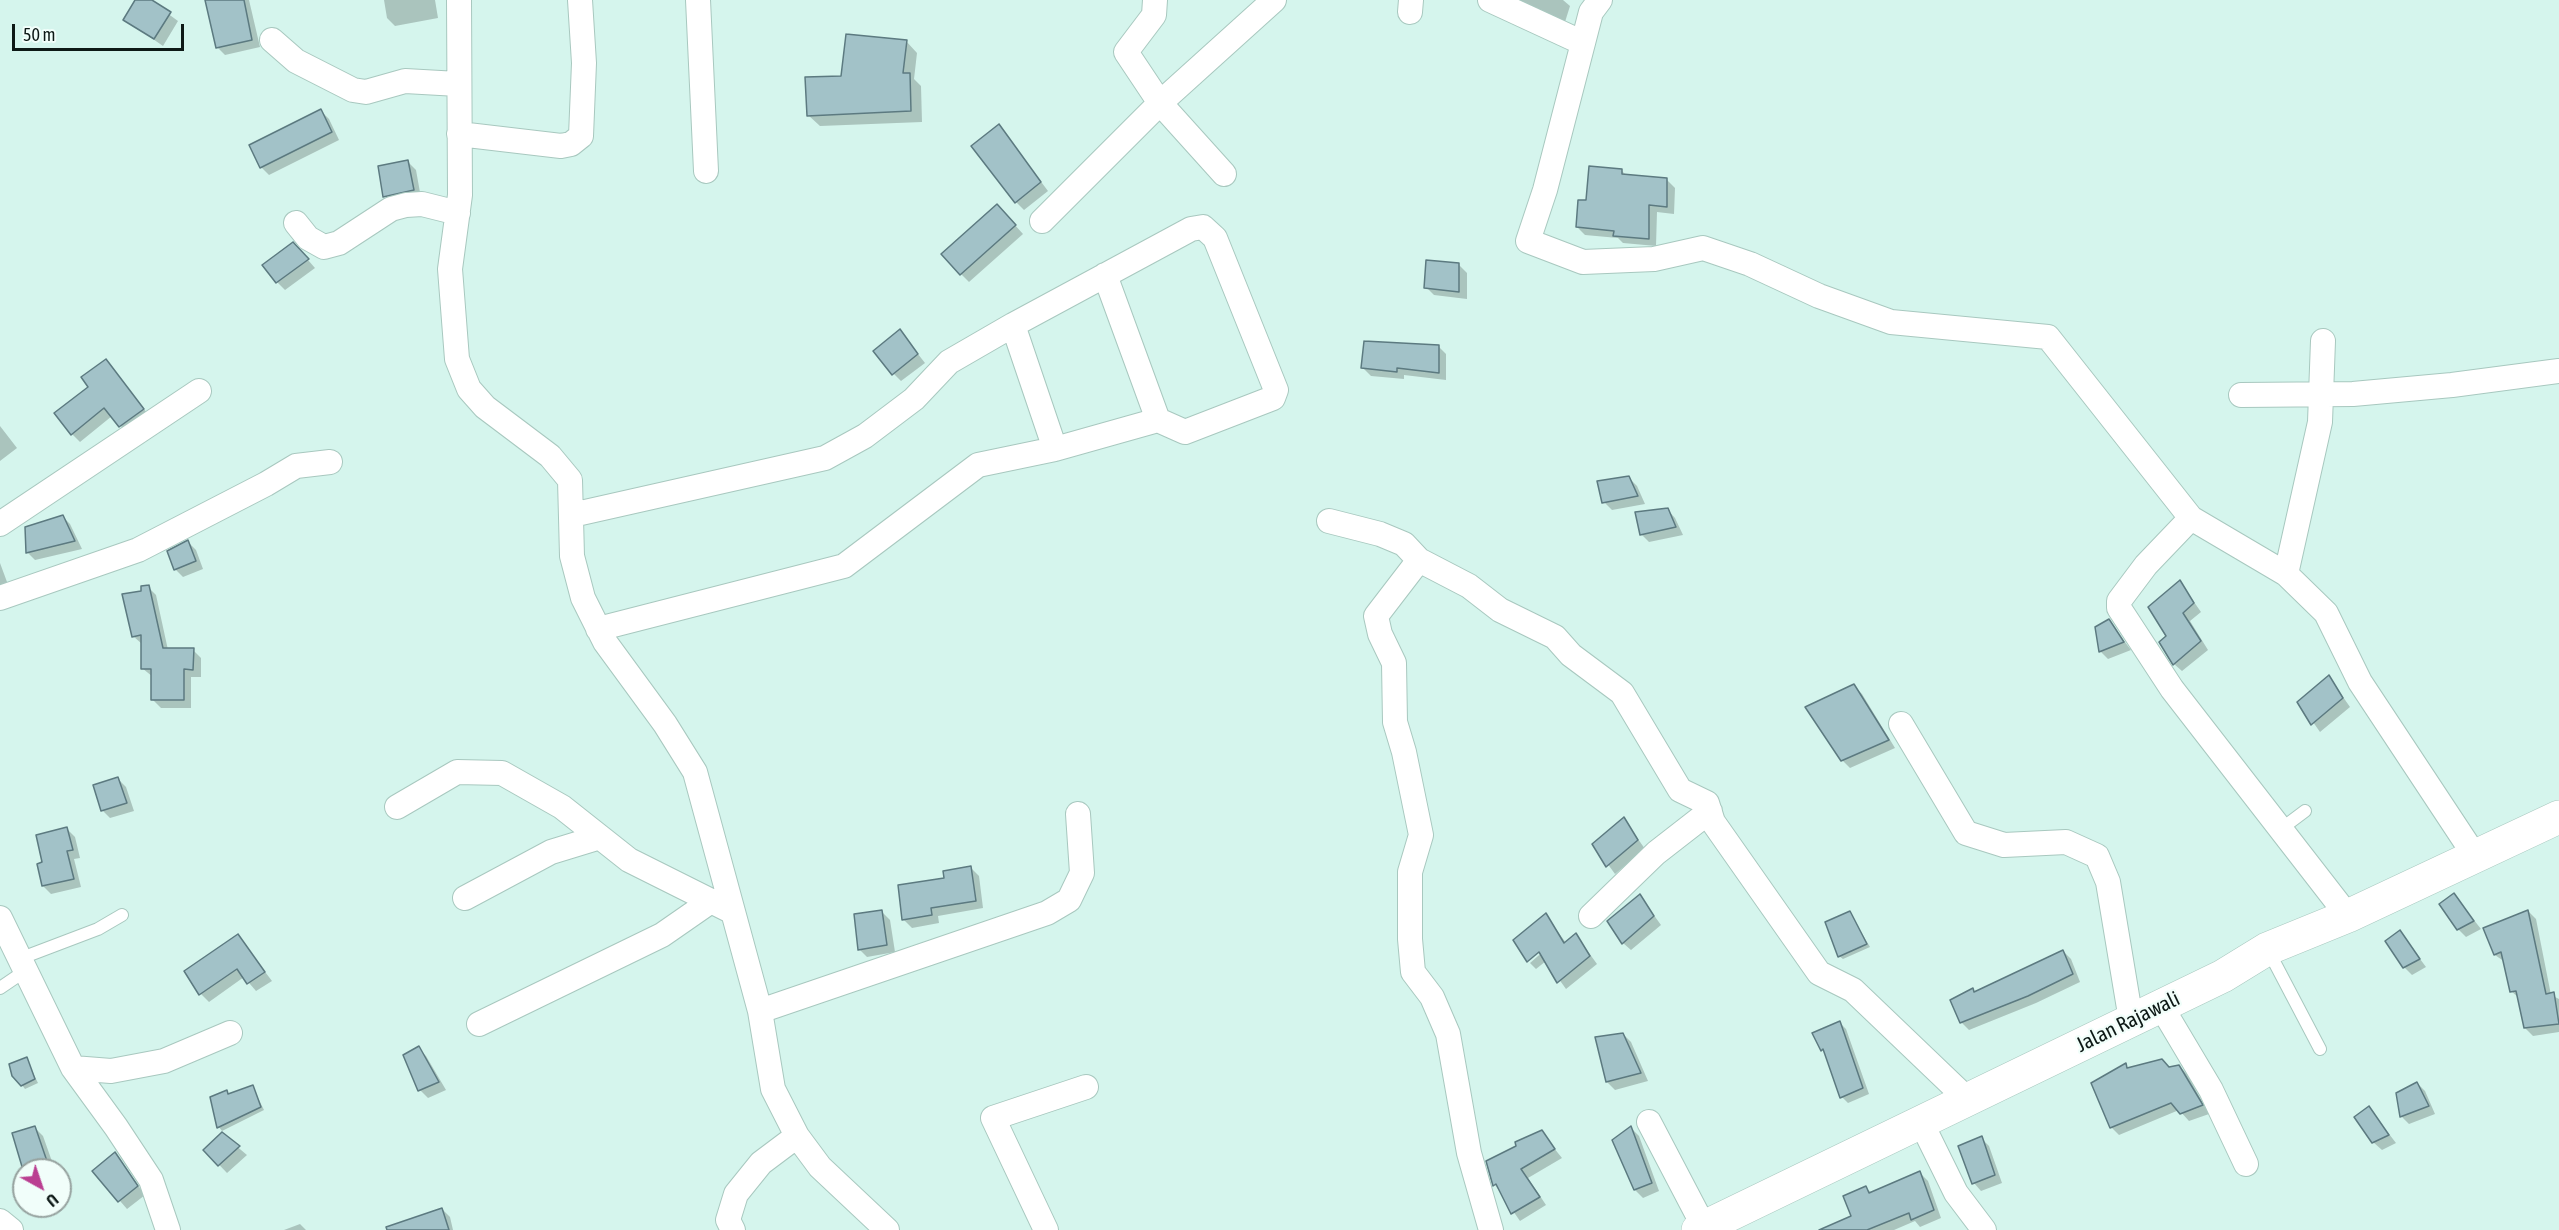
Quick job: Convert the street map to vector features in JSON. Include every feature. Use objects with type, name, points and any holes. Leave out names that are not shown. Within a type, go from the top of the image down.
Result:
[{"type":"street","points":[[459,0],[460,195],[450,269],[457,359],[470,389],[485,407],[550,456],[570,480],[572,556],[583,598],[598,629],[626,675],[664,724],[695,772],[760,1011],[773,1089],[797,1136],[820,1167],[886,1230]]},
{"type":"street","points":[[459,134],[561,146],[571,144],[581,136],[584,63],[580,0]]},
{"type":"street","points":[[698,0],[706,171]]},
{"type":"street","points":[[1155,0],[1154,15],[1126,52],[1160,103],[1224,174]]},
{"type":"street","points":[[1042,220],[1160,103],[1274,0]]},
{"type":"street","points":[[1490,0],[1583,42]]},
{"type":"street","points":[[1600,0],[1591,12],[1545,190],[1528,241],[1583,262],[1654,259],[1703,248],[1750,264],[1819,296],[1891,322],[2048,337],[2191,518],[2286,574],[2326,613],[2360,682],[2475,856]]},
{"type":"street","points":[[272,40],[296,61],[353,90],[366,92],[405,81],[458,84]]},
{"type":"street","points":[[296,223],[308,238],[324,247],[339,243],[391,209],[406,205],[422,204],[458,213]]},
{"type":"street","points":[[572,515],[825,458],[865,436],[914,399],[949,362],[1012,325],[1191,229],[1203,227],[1215,238],[1276,390],[1273,398],[1185,432],[1158,420],[1055,449],[978,465],[844,566],[598,629]]},
{"type":"street","points":[[1105,275],[1158,420]]},
{"type":"street","points":[[1012,325],[1055,449]]},
{"type":"street","points":[[2286,574],[2320,422],[2323,340]]},
{"type":"street","points":[[2241,395],[2321,395],[2452,386],[2559,371]]},
{"type":"street","points":[[0,524],[199,392]]},
{"type":"street","points":[[0,598],[138,550],[266,484],[296,466],[330,462]]},
{"type":"street","points":[[2191,518],[2146,566],[2119,601],[2119,608],[2126,622],[2172,689],[2348,916]]},
{"type":"street","points":[[1329,521],[1380,534],[1404,544],[1419,560],[1468,586],[1500,610],[1555,637],[1571,655],[1622,693],[1680,790],[1707,803],[1713,822],[1819,973],[1853,990],[1967,1099]]},
{"type":"street","points":[[1419,560],[1376,616],[1380,634],[1394,663],[1395,722],[1404,752],[1421,835],[1410,872],[1410,939],[1413,972],[1432,997],[1448,1034],[1469,1153],[1491,1230]]},
{"type":"street","points":[[1901,724],[1966,833],[2004,845],[2066,842],[2097,855],[2108,882],[2131,1020]]},
{"type":"street","points":[[397,807],[457,772],[502,773],[562,807],[629,860],[733,912]]},
{"type":"street","points":[[1591,916],[1656,853],[1710,811]]},
{"type":"street","points":[[760,1011],[1047,913],[1069,900],[1082,873],[1078,814]]},
{"type":"street","name":"Jalan Rajawali","points":[[1701,1228],[2223,976],[2267,950],[2348,916],[2559,817]]},
{"type":"street","points":[[465,898],[551,852],[600,837]]},
{"type":"street","points":[[479,1024],[662,935],[711,901]]},
{"type":"street","points":[[0,918],[73,1068],[152,1180],[168,1230]]},
{"type":"street","points":[[2161,1006],[2211,1090],[2246,1164]]},
{"type":"street","points":[[73,1068],[111,1071],[164,1061],[230,1033]]},
{"type":"street","points":[[1046,1230],[993,1119],[1086,1087]]},
{"type":"street","points":[[1649,1122],[1701,1228]]},
{"type":"street","points":[[1921,1122],[1956,1193],[1984,1230]]},
{"type":"street","points":[[733,1230],[728,1220],[736,1194],[761,1163],[797,1136]]},
{"type":"street","points":[[0,1221],[11,1230]]},
{"type":"lane","points":[[2281,829],[2305,811]]},
{"type":"lane","points":[[0,988],[22,965],[122,915]]},
{"type":"lane","points":[[2267,950],[2320,1049]]},
{"type":"building","points":[[135,0],[152,0],[171,12],[154,39],[123,20]]},
{"type":"building","points":[[205,0],[244,0],[252,40],[216,48]]},
{"type":"building","points":[[846,34],[907,40],[903,73],[910,73],[911,111],[807,116],[805,77],[841,76]]},
{"type":"building","points":[[321,109],[332,132],[260,168],[249,145]]},
{"type":"building","points":[[999,124],[1041,182],[1015,203],[971,146]]},
{"type":"building","points":[[408,160],[414,190],[383,197],[378,166]]},
{"type":"building","points":[[1589,166],[1622,169],[1622,174],[1667,178],[1667,207],[1649,205],[1649,239],[1613,236],[1614,231],[1576,227],[1578,200],[1586,200]]},
{"type":"building","points":[[997,204],[1016,225],[960,275],[941,254]]},
{"type":"building","points":[[293,242],[309,259],[276,283],[262,265]]},
{"type":"building","points":[[1426,260],[1459,263],[1459,292],[1424,288]]},
{"type":"building","points":[[900,329],[918,354],[892,375],[873,351]]},
{"type":"building","points":[[1364,341],[1439,345],[1439,373],[1397,368],[1397,372],[1361,368]]},
{"type":"building","points":[[106,359],[144,409],[119,427],[104,408],[71,435],[54,413],[88,387],[81,377]]},
{"type":"building","points":[[1629,476],[1638,496],[1602,503],[1597,481]]},
{"type":"building","points":[[1668,508],[1676,527],[1640,535],[1635,512]]},
{"type":"building","points":[[63,515],[75,541],[26,553],[25,527]]},
{"type":"building","points":[[188,540],[196,561],[174,570],[167,551]]},
{"type":"building","points":[[2180,580],[2194,603],[2183,613],[2201,641],[2173,665],[2159,642],[2166,636],[2148,607]]},
{"type":"building","points":[[149,585],[163,648],[194,648],[193,670],[184,669],[184,700],[151,700],[151,669],[141,669],[141,635],[132,637],[122,594],[141,591],[141,586]]},
{"type":"building","points":[[2109,619],[2124,642],[2099,652],[2095,627]]},
{"type":"building","points":[[2329,675],[2343,698],[2311,725],[2297,702]]},
{"type":"building","points":[[1854,684],[1889,740],[1841,761],[1805,707]]},
{"type":"building","points":[[118,777],[127,803],[101,811],[93,785]]},
{"type":"building","points":[[1624,817],[1638,840],[1606,867],[1592,844]]},
{"type":"building","points":[[67,827],[73,850],[67,851],[74,879],[42,886],[37,864],[42,862],[36,835]]},
{"type":"building","points":[[971,866],[976,901],[931,908],[932,915],[902,920],[898,885],[944,878],[943,871]]},
{"type":"building","points":[[2454,893],[2474,921],[2457,930],[2439,904]]},
{"type":"building","points":[[1640,894],[1654,916],[1622,944],[1607,921]]},
{"type":"building","points":[[882,910],[887,945],[858,950],[854,914]]},
{"type":"building","points":[[2528,910],[2546,994],[2554,992],[2559,1024],[2524,1028],[2516,991],[2510,992],[2501,952],[2494,955],[2483,928]]},
{"type":"building","points":[[1850,911],[1867,944],[1838,957],[1825,922]]},
{"type":"building","points":[[1546,913],[1564,943],[1576,933],[1590,956],[1557,983],[1539,952],[1527,962],[1513,940]]},
{"type":"building","points":[[2400,930],[2420,959],[2403,968],[2385,941]]},
{"type":"building","points":[[238,934],[265,972],[247,984],[237,969],[199,995],[184,971]]},
{"type":"building","points":[[2063,950],[2073,974],[2028,996],[1960,1023],[1950,1000],[1973,988],[1974,992]]},
{"type":"building","points":[[1840,1021],[1863,1088],[1840,1098],[1823,1049],[1821,1051],[1812,1033]]},
{"type":"building","points":[[1623,1033],[1641,1073],[1606,1082],[1595,1037]]},
{"type":"building","points":[[419,1046],[439,1082],[418,1091],[403,1055]]},
{"type":"building","points":[[27,1057],[35,1079],[21,1086],[12,1076],[9,1064]]},
{"type":"building","points":[[2162,1059],[2169,1067],[2179,1065],[2203,1105],[2180,1114],[2171,1103],[2110,1128],[2091,1083],[2126,1063],[2127,1068]]},
{"type":"building","points":[[2417,1082],[2429,1106],[2400,1117],[2396,1093]]},
{"type":"building","points":[[253,1085],[261,1107],[217,1128],[210,1097],[227,1090],[228,1094]]},
{"type":"building","points":[[2369,1106],[2389,1135],[2372,1143],[2354,1117]]},
{"type":"building","points":[[35,1126],[46,1158],[19,1158],[12,1133]]},
{"type":"building","points":[[1631,1126],[1652,1183],[1634,1190],[1612,1140]]},
{"type":"building","points":[[1542,1130],[1555,1149],[1521,1169],[1540,1197],[1511,1214],[1496,1184],[1493,1186],[1486,1161],[1516,1146],[1515,1142]]},
{"type":"building","points":[[222,1132],[240,1146],[218,1166],[203,1150]]},
{"type":"building","points":[[1982,1136],[1995,1175],[1972,1184],[1958,1146]]},
{"type":"building","points":[[115,1152],[138,1186],[118,1202],[92,1171]]},
{"type":"building","points":[[1920,1171],[1934,1210],[1911,1220],[1909,1213],[1867,1230],[1819,1230],[1851,1216],[1843,1196],[1866,1186],[1869,1193]]},
{"type":"building","points":[[442,1208],[449,1230],[387,1230],[386,1227]]}]
